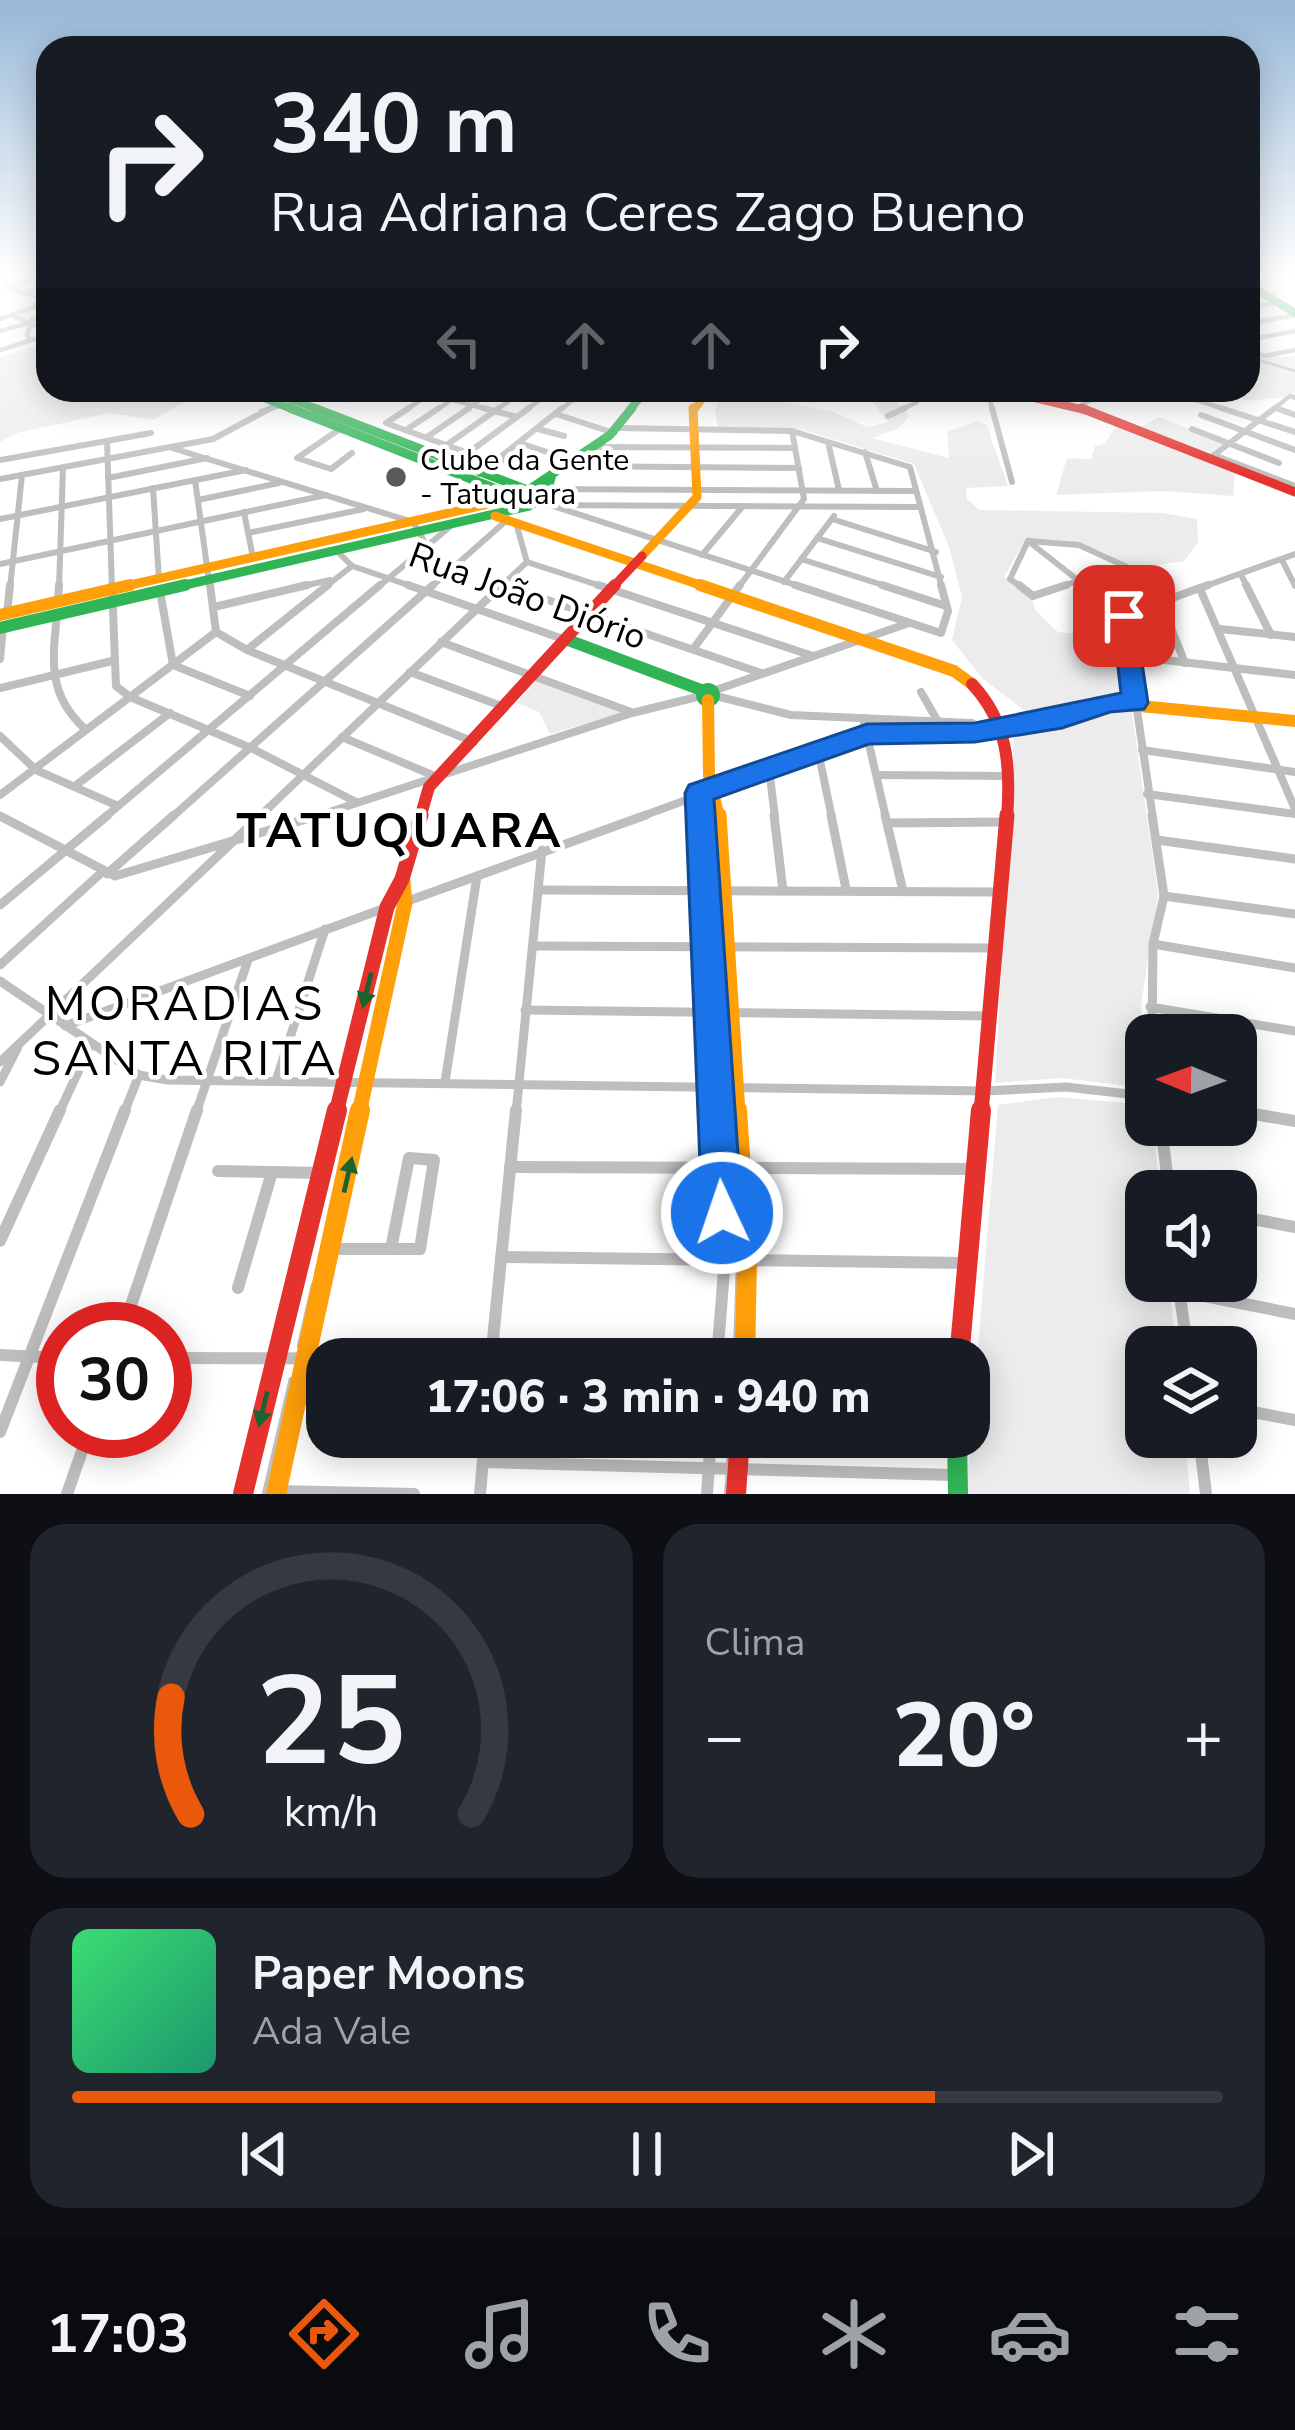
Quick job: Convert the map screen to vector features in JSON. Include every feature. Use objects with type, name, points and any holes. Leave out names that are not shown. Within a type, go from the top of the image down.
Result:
[{"type":"street","points":[[1260,353],[1293,351]]},
{"type":"street","points":[[1212,457],[1290,397],[1295,398]]},
{"type":"street","points":[[273,402],[406,449],[476,402]]},
{"type":"street","points":[[0,479],[213,439],[292,402]]},
{"type":"street","points":[[298,402],[473,478],[941,633],[947,607],[936,552],[913,471],[902,464],[793,431],[617,430],[555,414]]},
{"type":"street","points":[[418,402],[386,423],[468,453],[537,402]]},
{"type":"street","points":[[406,430],[449,402]]},
{"type":"street","points":[[460,402],[517,417]]},
{"type":"street","points":[[447,446],[507,402]]},
{"type":"street","points":[[473,478],[570,402]]},
{"type":"street","points":[[0,964],[251,748],[562,467],[617,430],[637,402]]},
{"type":"street","points":[[243,1494],[387,908],[402,879],[423,800],[438,778],[697,497],[693,408],[699,402]]},
{"type":"street","points":[[888,416],[917,402]]},
{"type":"street","points":[[990,402],[1012,482]]},
{"type":"street","points":[[1064,402],[1295,489]]},
{"type":"street","points":[[1079,407],[1087,402]]},
{"type":"street","points":[[1205,402],[1295,432]]},
{"type":"street","points":[[1275,408],[1295,415]]},
{"type":"street","points":[[1201,415],[1295,450]]},
{"type":"street","points":[[537,428],[564,436]]},
{"type":"street","points":[[340,429],[297,458],[331,469],[352,453]]},
{"type":"street","points":[[1192,429],[1279,463]]},
{"type":"street","points":[[694,648],[799,506],[803,490],[793,431]]},
{"type":"street","points":[[0,460],[151,433]]},
{"type":"street","points":[[107,441],[113,680],[130,697],[251,748],[358,803]]},
{"type":"street","points":[[828,441],[839,490]]},
{"type":"street","points":[[519,443],[562,467],[799,468]]},
{"type":"street","points":[[170,447],[370,507],[418,526],[427,546]]},
{"type":"street","points":[[592,447],[795,448]]},
{"type":"street","points":[[865,452],[877,490]]},
{"type":"street","points":[[108,478],[208,458]]},
{"type":"street","points":[[498,459],[518,465]]},
{"type":"street","points":[[64,467],[51,676],[62,711],[85,729]]},
{"type":"street","points":[[0,519],[247,470]]},
{"type":"street","points":[[0,659],[22,475]]},
{"type":"street","points":[[473,478],[529,496],[689,506],[920,507]]},
{"type":"street","points":[[195,480],[216,632]]},
{"type":"street","points":[[198,500],[284,482]]},
{"type":"street","points":[[153,488],[159,585],[172,665]]},
{"type":"street","points":[[2,621],[336,550],[529,496],[697,488],[915,491]]},
{"type":"street","points":[[0,564],[326,495]]},
{"type":"street","points":[[701,555],[743,506]]},
{"type":"street","points":[[248,533],[370,507]]},
{"type":"street","points":[[784,582],[841,507]]},
{"type":"street","points":[[244,512],[253,558]]},
{"type":"street","points":[[506,519],[526,562],[812,656]]},
{"type":"street","points":[[208,574],[253,558],[418,526],[506,519],[954,671],[972,682],[1003,725],[1006,822],[972,1263],[962,1338]]},
{"type":"street","points":[[832,519],[936,552]]},
{"type":"street","points":[[0,905],[452,525]]},
{"type":"street","points":[[817,538],[941,577]]},
{"type":"street","points":[[1065,540],[1102,550],[1125,566],[1033,596],[1010,579],[1028,541],[1065,540]]},
{"type":"street","points":[[1028,541],[1124,616],[1164,896],[1153,944],[1150,1014]]},
{"type":"street","name":"Rua João Diório","points":[[336,550],[352,566],[429,589],[708,695]]},
{"type":"street","points":[[1124,616],[1295,554]]},
{"type":"street","points":[[801,559],[947,607]]},
{"type":"street","points":[[1282,560],[1295,586]]},
{"type":"street","points":[[0,1061],[526,562]]},
{"type":"street","points":[[247,650],[352,566]]},
{"type":"street","points":[[1240,575],[1271,635]]},
{"type":"street","points":[[214,607],[337,578]]},
{"type":"street","points":[[502,584],[761,673]]},
{"type":"street","points":[[1200,589],[1295,812]]},
{"type":"street","points":[[1161,603],[1185,663]]},
{"type":"street","points":[[0,816],[67,849],[104,874],[233,843],[632,712],[708,695],[909,623]]},
{"type":"street","points":[[1220,629],[1295,637]]},
{"type":"street","points":[[216,632],[247,650],[474,742]]},
{"type":"street","points":[[0,795],[216,632]]},
{"type":"street","points":[[441,642],[632,712]]},
{"type":"street","points":[[1130,656],[1295,675]]},
{"type":"street","points":[[0,688],[112,661]]},
{"type":"street","points":[[172,665],[250,696]]},
{"type":"street","points":[[410,672],[506,708]]},
{"type":"street","points":[[921,692],[938,721]]},
{"type":"street","points":[[708,695],[791,715],[972,723]]},
{"type":"street","points":[[708,695],[705,891],[718,949],[722,1012],[735,1086],[731,1168],[743,1338]]},
{"type":"street","points":[[65,1026],[867,734],[975,733],[1003,725],[1036,724],[1109,703],[1295,721]]},
{"type":"street","points":[[75,786],[170,713]]},
{"type":"street","points":[[863,718],[904,891]]},
{"type":"street","points":[[0,736],[35,767],[118,806]]},
{"type":"street","points":[[342,736],[438,778]]},
{"type":"street","points":[[1142,750],[1295,772]]},
{"type":"street","points":[[818,751],[846,889]]},
{"type":"street","points":[[769,768],[783,891]]},
{"type":"street","points":[[878,775],[1006,776]]},
{"type":"street","points":[[706,790],[724,891],[718,949],[722,1012],[716,1086],[731,1168],[736,1259],[721,1338]]},
{"type":"street","points":[[1147,794],[1295,812]]},
{"type":"street","points":[[888,823],[1006,822]]},
{"type":"street","points":[[1157,840],[1295,859]]},
{"type":"street","points":[[494,1338],[542,850]]},
{"type":"street","points":[[445,1082],[477,875]]},
{"type":"street","points":[[312,1338],[405,902],[402,879]]},
{"type":"street","points":[[0,885],[15,893]]},
{"type":"street","points":[[539,890],[1000,892]]},
{"type":"street","points":[[1164,896],[1295,914]]},
{"type":"street","points":[[276,1081],[325,929]]},
{"type":"street","points":[[1153,944],[1295,968]]},
{"type":"street","points":[[533,946],[994,948]]},
{"type":"street","points":[[132,1302],[248,958]]},
{"type":"street","points":[[0,981],[139,1075],[345,1082],[1066,1087],[1125,1094]]},
{"type":"street","points":[[1150,1007],[1295,1030]]},
{"type":"street","points":[[525,1010],[990,1016]]},
{"type":"street","points":[[0,1048],[22,1040]]},
{"type":"street","points":[[0,1082],[22,1040]]},
{"type":"street","points":[[0,1241],[91,1045]]},
{"type":"street","points":[[0,1432],[139,1075]]},
{"type":"street","points":[[1257,1115],[1295,1121]]},
{"type":"street","points":[[331,1249],[392,1249],[420,1249],[434,1160],[409,1159],[392,1249]]},
{"type":"street","points":[[510,1167],[979,1169]]},
{"type":"street","points":[[218,1171],[322,1173]]},
{"type":"street","points":[[238,1288],[272,1172]]},
{"type":"street","points":[[1257,1220],[1295,1227]]},
{"type":"street","points":[[501,1257],[972,1263]]},
{"type":"street","points":[[1245,1302],[1295,1314]]},
{"type":"street","points":[[0,1355],[36,1357]]},
{"type":"street","points":[[192,1358],[306,1358]]},
{"type":"street","points":[[306,1366],[276,1492],[414,1494]]},
{"type":"street","points":[[1257,1412],[1295,1420]]},
{"type":"street","points":[[67,1494],[80,1458]]},
{"type":"street","points":[[480,1494],[483,1458]]},
{"type":"street","points":[[707,1494],[712,1458]]},
{"type":"street","points":[[736,1494],[737,1458]]},
{"type":"street","points":[[956,1458],[958,1494]]},
{"type":"street","points":[[1202,1458],[1206,1494]]},
{"type":"street","points":[[483,1462],[956,1475]]},
{"type":"shaded area","points":[[36,346],[36,402],[184,402],[153,420],[110,413],[17,433],[0,442],[0,357]]},
{"type":"shaded area","points":[[1260,356],[1295,356],[1295,396],[1260,400]]},
{"type":"shaded area","points":[[718,402],[782,402],[831,411],[867,427],[888,422],[873,402],[897,402],[909,416],[899,428],[872,438],[949,458],[947,432],[978,421],[988,426],[1008,486],[966,488],[967,499],[979,510],[1162,513],[1197,519],[1198,542],[1184,561],[1134,569],[1083,545],[1026,539],[1004,577],[1031,597],[1036,611],[1058,632],[1119,640],[1131,698],[1090,697],[1033,717],[983,679],[952,640],[962,597],[949,547],[914,464],[800,429],[718,427],[715,411]]},
{"type":"shaded area","points":[[1159,417],[1227,443],[1208,458],[1235,471],[1233,496],[1163,491],[1056,495],[1067,458],[1091,459],[1095,446],[1104,444],[1117,426],[1137,429]]},
{"type":"shaded area","points":[[536,681],[622,713],[550,734],[539,712],[517,703]]},
{"type":"shaded area","points":[[1131,706],[1158,894],[1142,1014],[1125,1014],[1125,1086],[1062,1078],[995,1083],[1014,732]]},
{"type":"shaded area","points":[[1058,1097],[1125,1103],[1125,1146],[1155,1146],[1158,1170],[1125,1170],[1125,1302],[1171,1302],[1174,1326],[1125,1326],[1125,1458],[1187,1458],[1190,1494],[966,1494],[969,1458],[990,1458],[990,1338],[979,1338],[998,1105]]},
{"type":"waterway","points":[[1260,361],[1295,371]]},
{"type":"waterway","points":[[718,904],[720,932]]},
{"type":"waterway","points":[[736,1338],[738,1265]]},
{"type":"waterway","points":[[299,1346],[313,1285]]},
{"type":"waterway","points":[[264,1494],[291,1379]]},
{"type":"waterway","points":[[728,1458],[728,1465]]},
{"type":"waterway","points":[[726,1494],[728,1475]]},
{"type":"traffic: fast","points":[[275,402],[514,496]]},
{"type":"traffic: fast","points":[[299,402],[525,489]]},
{"type":"traffic: fast","points":[[530,489],[610,435],[636,402]]},
{"type":"traffic: fast","points":[[527,505],[545,500],[552,474]]},
{"type":"traffic: fast","points":[[0,628],[529,506]]},
{"type":"traffic: fast","points":[[568,640],[704,691]]},
{"type":"traffic: fast","points":[[708,689],[714,695],[708,701],[702,695],[708,689]]},
{"type":"traffic: fast","points":[[957,1458],[958,1494]]},
{"type":"traffic: slow","points":[[642,556],[697,497],[693,408],[698,402]]},
{"type":"traffic: slow","points":[[0,615],[515,498]]},
{"type":"traffic: slow","points":[[495,516],[954,671],[972,684]]},
{"type":"traffic: slow","points":[[708,700],[709,775],[718,804],[747,1260],[745,1338]]},
{"type":"traffic: slow","points":[[1003,725],[1036,724],[1109,703],[1295,721]]},
{"type":"traffic: slow","points":[[276,1494],[405,903],[403,882]]},
{"type":"traffic: jam","points":[[1056,402],[1295,492]]},
{"type":"traffic: jam","points":[[243,1494],[387,907],[402,879],[429,787],[642,556]]},
{"type":"traffic: jam","points":[[961,1338],[1009,793],[999,721],[972,684]]},
{"type":"traffic: jam","points":[[736,1494],[739,1458]]},
{"type":"place","name":"Clube da Gente - Tatuquara","points":[[396,477]]},
{"type":"district","name":"TATUQUARA","points":[[400,830]]},
{"type":"district","name":"MORADIAS SANTA RITA","points":[[185,1030]]},
{"type":"route","points":[[722,1213],[699,793],[867,734],[975,733],[1003,725],[1036,724],[1109,703],[1135,703],[1124,616]]}]
